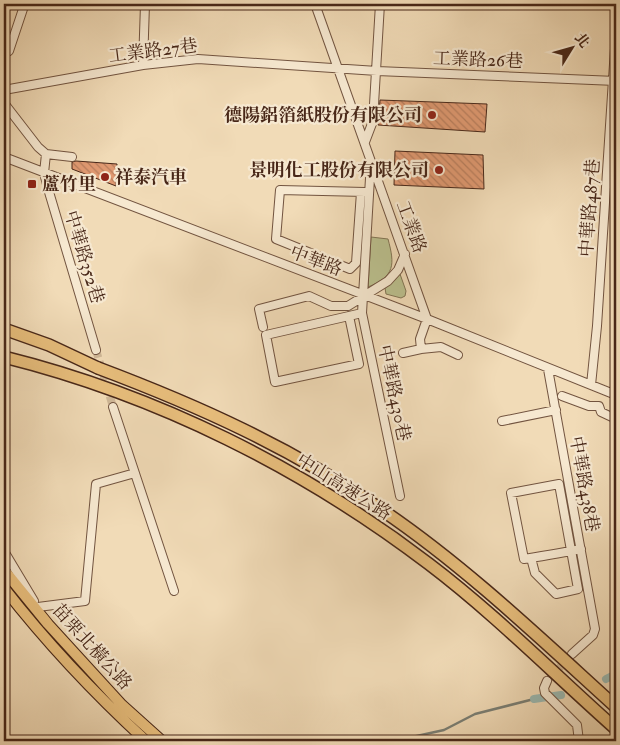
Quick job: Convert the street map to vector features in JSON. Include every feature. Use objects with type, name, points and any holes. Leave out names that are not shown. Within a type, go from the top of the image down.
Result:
[{"type":"highway","name":"中山高速公路","points":[[4,329],[49,344],[98,368],[166,393],[236,424],[313,466],[382,510],[511,612],[616,707]]},
{"type":"highway","name":"中山高速公路","points":[[4,357],[33,364],[136,399],[203,427],[266,459],[329,496],[430,565],[616,729]]},
{"type":"main road","name":"苗栗北橫公路","points":[[4,570],[48,624],[122,705],[162,741]]},
{"type":"main road","name":"苗栗北橫公路","points":[[4,588],[40,632],[116,714],[146,741]]},
{"type":"main road","points":[[40,632],[48,624]]},
{"type":"street","points":[[4,54],[9,51],[24,6],[23,4]]},
{"type":"street","points":[[142,65],[145,4]]},
{"type":"street","name":"工業路","points":[[314,4],[365,142],[427,320]]},
{"type":"street","points":[[365,142],[373,122],[380,4]]},
{"type":"street","name":"中華路487巷","points":[[591,385],[598,316],[615,81],[616,33]]},
{"type":"street","name":"工業路27巷","points":[[4,90],[142,65],[198,59],[338,69]]},
{"type":"street","name":"工業路26巷","points":[[338,69],[615,81]]},
{"type":"street","points":[[4,103],[38,147],[46,154],[72,157]]},
{"type":"street","points":[[44,173],[46,154]]},
{"type":"street","name":"中華路","points":[[4,157],[364,295],[616,395]]},
{"type":"street","name":"中華路352巷","points":[[44,173],[96,350]]},
{"type":"street","points":[[365,192],[280,190],[276,238],[350,268],[356,263],[365,192],[370,178],[376,173]]},
{"type":"street","name":"中華路430巷","points":[[365,192],[364,295],[362,313],[400,496]]},
{"type":"street","points":[[263,327],[259,309],[310,296],[331,306],[348,306],[388,281],[398,270],[405,254]]},
{"type":"street","points":[[349,316],[359,364],[275,382],[266,335],[362,313]]},
{"type":"street","points":[[421,349],[420,339],[427,320]]},
{"type":"street","points":[[403,353],[441,347],[458,355]]},
{"type":"street","name":"中華路438巷","points":[[548,369],[595,629],[593,635],[572,654]]},
{"type":"street","points":[[562,396],[589,406],[599,406],[601,412],[616,419]]},
{"type":"street","points":[[113,407],[174,591]]},
{"type":"street","points":[[502,420],[556,410]]},
{"type":"street","points":[[38,607],[85,600],[96,484],[135,473]]},
{"type":"street","points":[[531,558],[535,573],[556,594],[578,589],[571,551],[559,484],[511,493],[524,559],[571,551],[581,549]]},
{"type":"street","points":[[4,551],[48,624]]},
{"type":"street","points":[[547,681],[544,688],[545,693],[552,702],[577,724],[579,741]]},
{"type":"green space","points":[[371,237],[388,239],[392,263],[391,269],[383,279],[368,287]]},
{"type":"green space","points":[[400,274],[406,291],[405,296],[401,298],[386,294],[385,288]]},
{"type":"building","name":"德陽鋁箔紙股份有限公司","points":[[380,100],[487,104],[485,132],[378,125]]},
{"type":"building","name":"景明化工股份有限公司","points":[[395,151],[483,155],[484,189],[394,185]]},
{"type":"building","name":"祥泰汽車","points":[[72,162],[117,164],[116,186],[72,169]]},
{"type":"waterway","points":[[606,679],[616,674]]},
{"type":"waterway","points":[[534,699],[561,695]]},
{"type":"waterway","points":[[394,741],[444,730],[475,714],[534,699]]},
{"type":"tunnel","points":[[96,350],[113,407]]},
{"type":"tunnel","points":[[547,681],[568,659]]},
{"type":"place","name":"德陽鋁箔紙股份有限公司","points":[[432,115]]},
{"type":"place","name":"景明化工股份有限公司","points":[[439,170]]},
{"type":"place","name":"祥泰汽車","points":[[105,177]]},
{"type":"place","name":"蘆竹里","points":[[32,184]]}]
